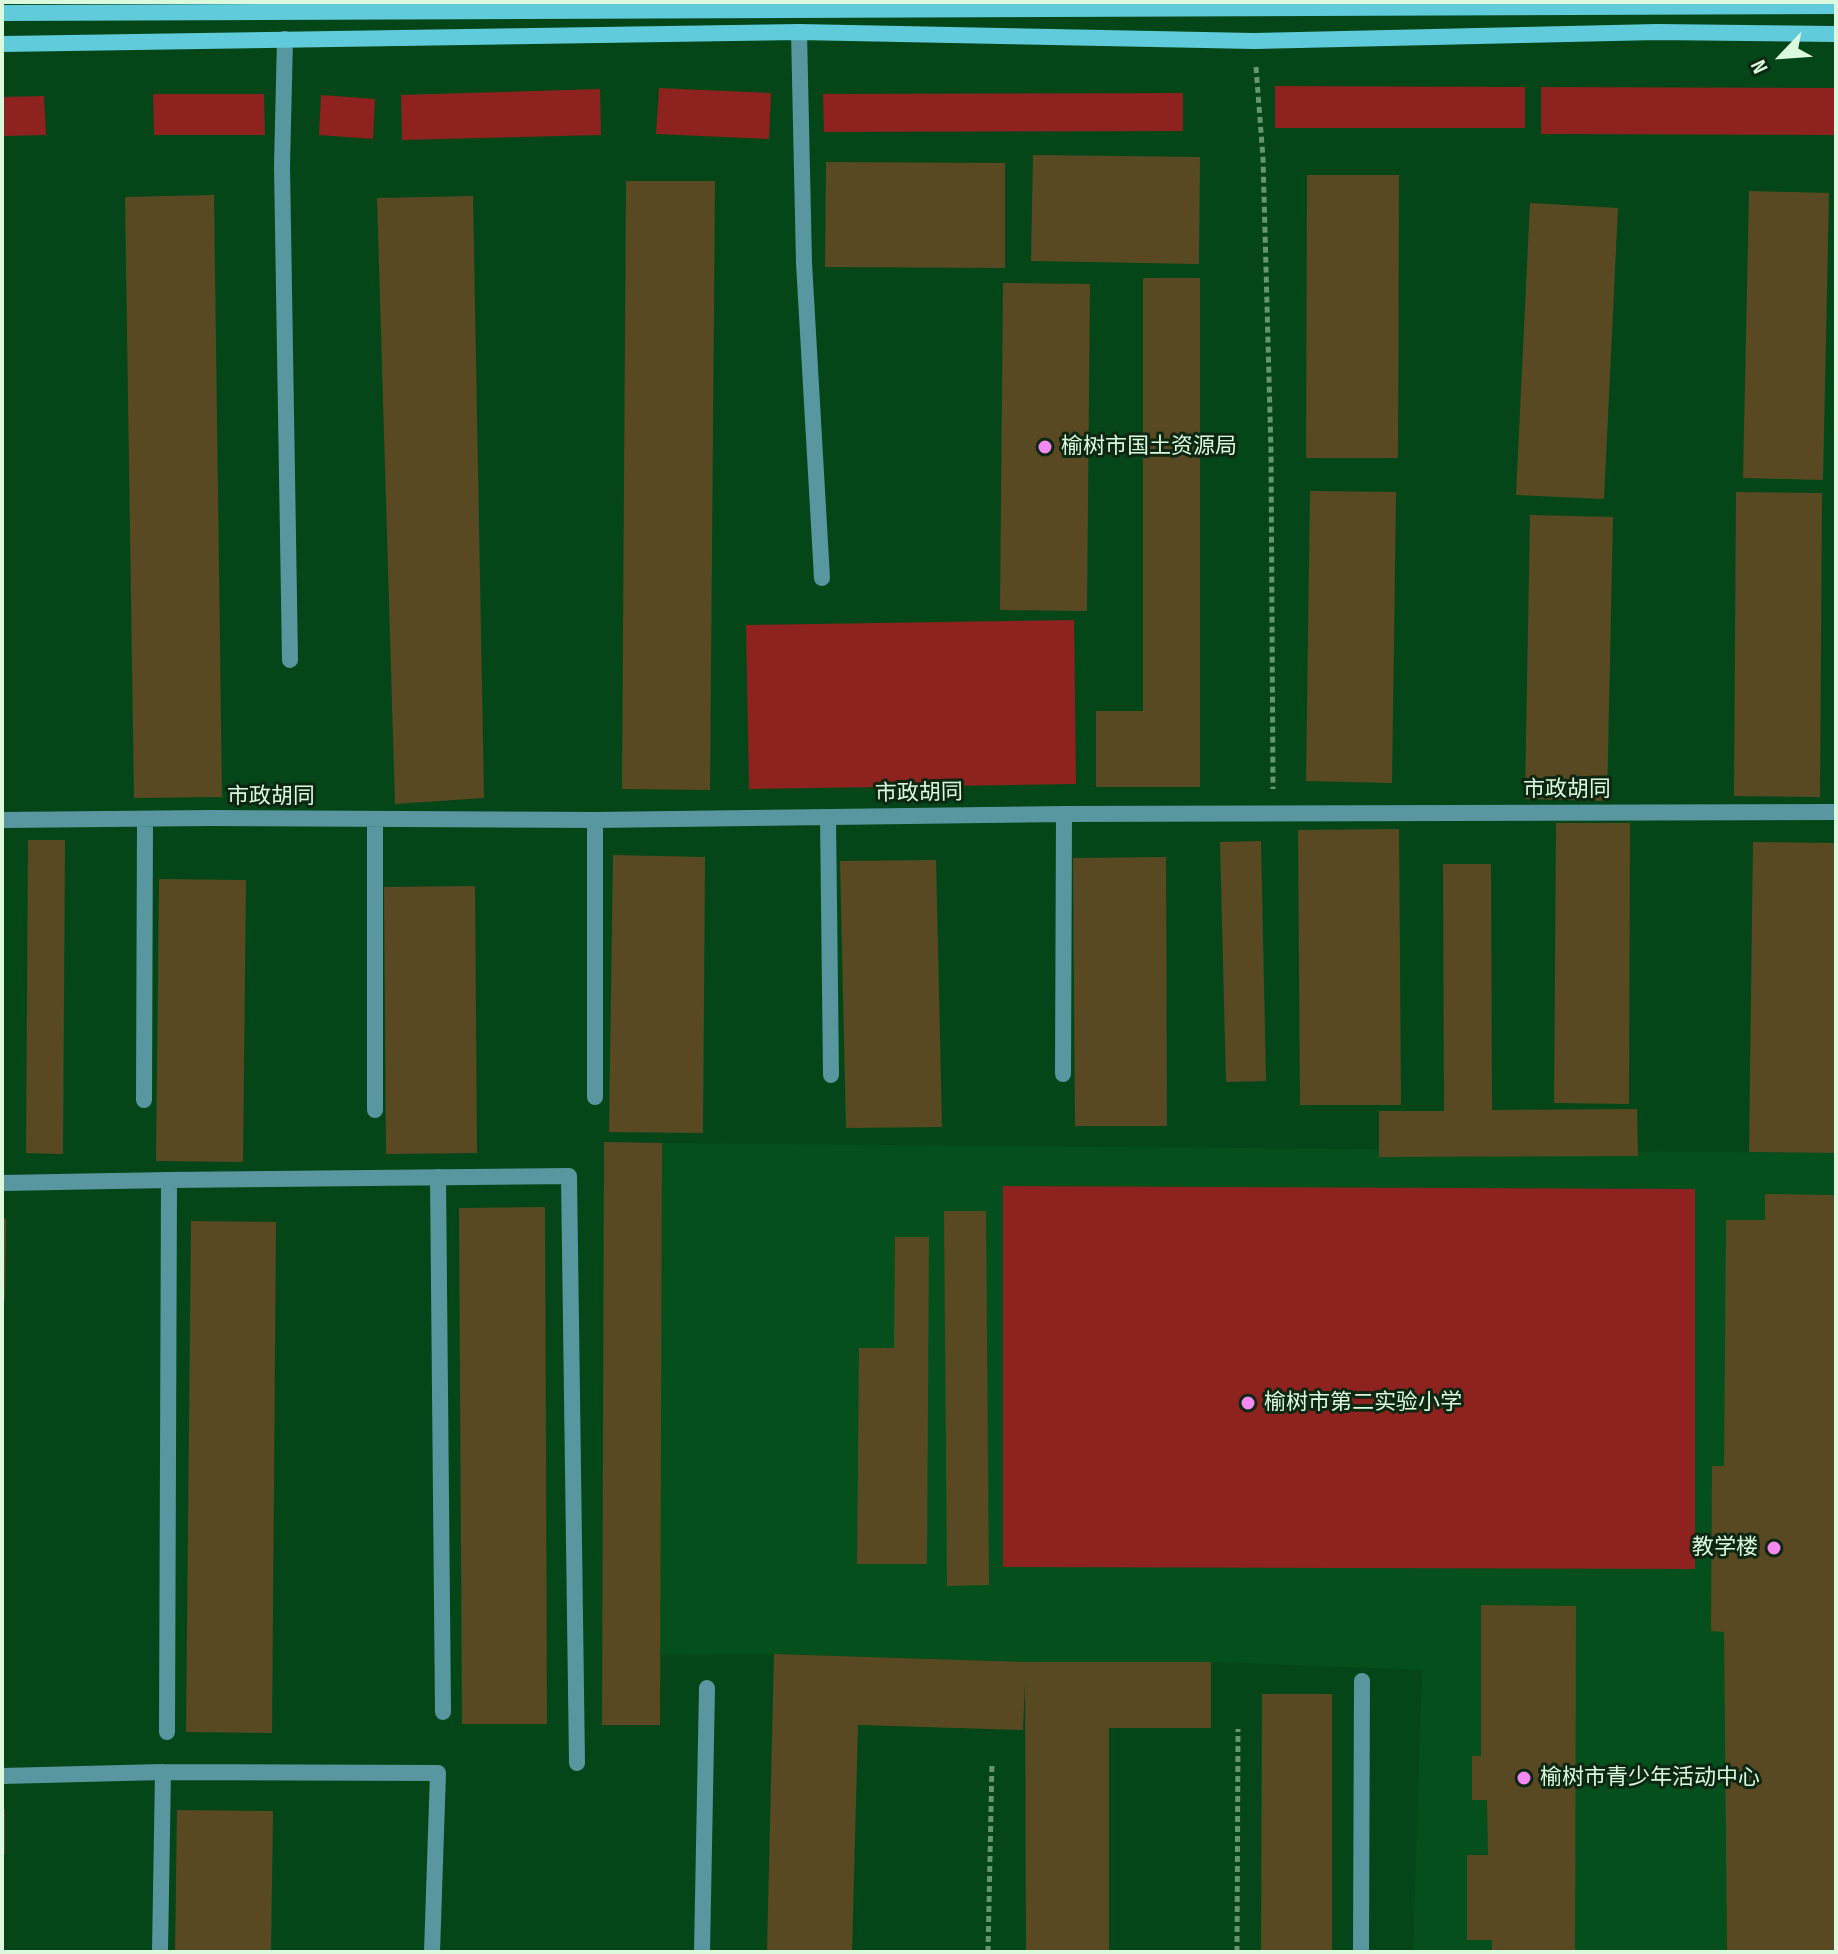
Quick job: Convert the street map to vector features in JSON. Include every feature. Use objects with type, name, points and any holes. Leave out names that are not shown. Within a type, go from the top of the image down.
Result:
[{"type":"main road","points":[[2,13],[172,7],[1836,6]]},
{"type":"main road","points":[[2,44],[799,32],[1254,41],[1657,32],[1836,34]]},
{"type":"street","points":[[799,32],[804,263],[822,578]]},
{"type":"street","points":[[285,39],[282,166],[290,660]]},
{"type":"street","name":"市政胡同","points":[[2,820],[595,820],[1064,814],[1836,812]]},
{"type":"street","points":[[1063,1074],[1064,814]]},
{"type":"street","points":[[828,817],[831,1075]]},
{"type":"street","points":[[144,1100],[145,819]]},
{"type":"street","points":[[375,819],[375,1110]]},
{"type":"street","points":[[595,820],[595,1097]]},
{"type":"street","points":[[2,1183],[569,1176],[577,1763]]},
{"type":"street","points":[[438,1177],[443,1712]]},
{"type":"street","points":[[167,1732],[169,1180]]},
{"type":"street","points":[[1361,1952],[1362,1681]]},
{"type":"street","points":[[702,1952],[707,1688]]},
{"type":"street","points":[[160,1952],[163,1772]]},
{"type":"street","points":[[2,1776],[163,1772],[438,1773],[432,1952]]},
{"type":"path","points":[[1254,41],[1263,158],[1271,451],[1273,814]]},
{"type":"path","points":[[1237,1952],[1238,1729]]},
{"type":"path","points":[[988,1952],[992,1762]]},
{"type":"shaded area","points":[[1275,86],[1525,87],[1525,128],[1275,128]]},
{"type":"shaded area","points":[[1541,87],[1836,88],[1836,135],[1541,134]]},
{"type":"shaded area","points":[[659,88],[771,93],[769,139],[656,134]]},
{"type":"shaded area","points":[[600,89],[601,135],[402,140],[401,95]]},
{"type":"shaded area","points":[[1183,93],[1183,131],[824,132],[823,94]]},
{"type":"shaded area","points":[[153,94],[264,94],[265,135],[154,135]]},
{"type":"shaded area","points":[[321,95],[375,99],[373,139],[319,135]]},
{"type":"shaded area","points":[[44,96],[46,135],[2,136],[2,97]]},
{"type":"shaded area","points":[[1074,620],[1076,784],[749,789],[746,625]]},
{"type":"shaded area","name":"榆树市第二实验小学","points":[[662,1143],[1836,1153],[1836,1952],[1413,1952],[1422,1670],[1211,1662],[1025,1662],[774,1654],[660,1655]]},
{"type":"shaded area","points":[[1003,1186],[1695,1189],[1695,1569],[1003,1567]]},
{"type":"building","points":[[1033,155],[1200,157],[1199,264],[1031,261]]},
{"type":"building","points":[[826,162],[1005,163],[1005,268],[825,267]]},
{"type":"building","points":[[1307,175],[1399,175],[1398,458],[1306,458]]},
{"type":"building","points":[[626,181],[715,181],[710,790],[622,789]]},
{"type":"building","points":[[1749,191],[1829,193],[1823,480],[1743,478]]},
{"type":"building","points":[[214,195],[222,797],[134,798],[125,197]]},
{"type":"building","points":[[473,196],[484,798],[395,804],[377,198]]},
{"type":"building","points":[[1530,203],[1618,208],[1604,499],[1516,495]]},
{"type":"building","points":[[1143,278],[1200,278],[1200,787],[1096,787],[1096,711],[1143,711]]},
{"type":"building","name":"榆树市国土资源局","points":[[1003,283],[1090,284],[1087,611],[1000,610]]},
{"type":"building","points":[[1310,491],[1396,492],[1392,783],[1306,781]]},
{"type":"building","points":[[1736,492],[1822,493],[1820,797],[1734,796]]},
{"type":"building","points":[[1530,515],[1613,517],[1607,801],[1525,799]]},
{"type":"building","points":[[1556,823],[1630,823],[1629,1104],[1554,1103]]},
{"type":"building","points":[[1399,829],[1401,1105],[1300,1105],[1298,830]]},
{"type":"building","points":[[28,840],[65,840],[63,1154],[26,1153]]},
{"type":"building","points":[[1261,841],[1266,1081],[1226,1082],[1220,842]]},
{"type":"building","points":[[1753,842],[1836,843],[1836,1153],[1749,1152]]},
{"type":"building","points":[[613,855],[705,857],[703,1133],[609,1132]]},
{"type":"building","points":[[1166,857],[1167,1126],[1075,1126],[1073,858]]},
{"type":"building","points":[[936,860],[942,1127],[846,1128],[840,861]]},
{"type":"building","points":[[1443,864],[1491,864],[1492,1110],[1637,1109],[1638,1156],[1379,1157],[1379,1111],[1444,1111]]},
{"type":"building","points":[[159,879],[246,880],[243,1162],[156,1161]]},
{"type":"building","points":[[475,886],[477,1153],[386,1154],[384,887]]},
{"type":"building","points":[[604,1142],[662,1143],[660,1725],[602,1725]]},
{"type":"building","name":"教学楼","points":[[1765,1194],[1836,1195],[1836,1952],[1727,1952],[1724,1632],[1711,1631],[1712,1466],[1724,1466],[1726,1220],[1765,1220]]},
{"type":"building","points":[[545,1207],[547,1724],[462,1724],[459,1208]]},
{"type":"building","points":[[944,1211],[986,1211],[989,1585],[947,1586]]},
{"type":"building","points":[[2,1219],[6,1219],[5,1301],[2,1301]]},
{"type":"building","points":[[191,1221],[276,1222],[272,1733],[186,1732]]},
{"type":"building","points":[[895,1237],[929,1237],[927,1564],[857,1564],[859,1348],[894,1348]]},
{"type":"building","name":"榆树市青少年活动中心","points":[[1481,1605],[1576,1606],[1575,1952],[1492,1952],[1492,1940],[1467,1940],[1467,1855],[1488,1855],[1487,1800],[1472,1800],[1472,1756],[1481,1756]]},
{"type":"building","points":[[774,1654],[1025,1662],[1211,1662],[1211,1728],[1109,1728],[1109,1952],[1026,1952],[1025,1681],[1023,1730],[858,1725],[852,1952],[767,1952]]},
{"type":"building","points":[[1262,1694],[1332,1694],[1332,1952],[1261,1952]]},
{"type":"building","points":[[2,1809],[5,1809],[5,1854],[2,1854]]},
{"type":"building","points":[[177,1810],[273,1811],[271,1952],[175,1952]]},
{"type":"place","name":"榆树市国土资源局","points":[[1045,447]]},
{"type":"place","name":"榆树市第二实验小学","points":[[1248,1403]]},
{"type":"place","name":"教学楼","points":[[1774,1548]]},
{"type":"place","name":"榆树市青少年活动中心","points":[[1524,1778]]}]
